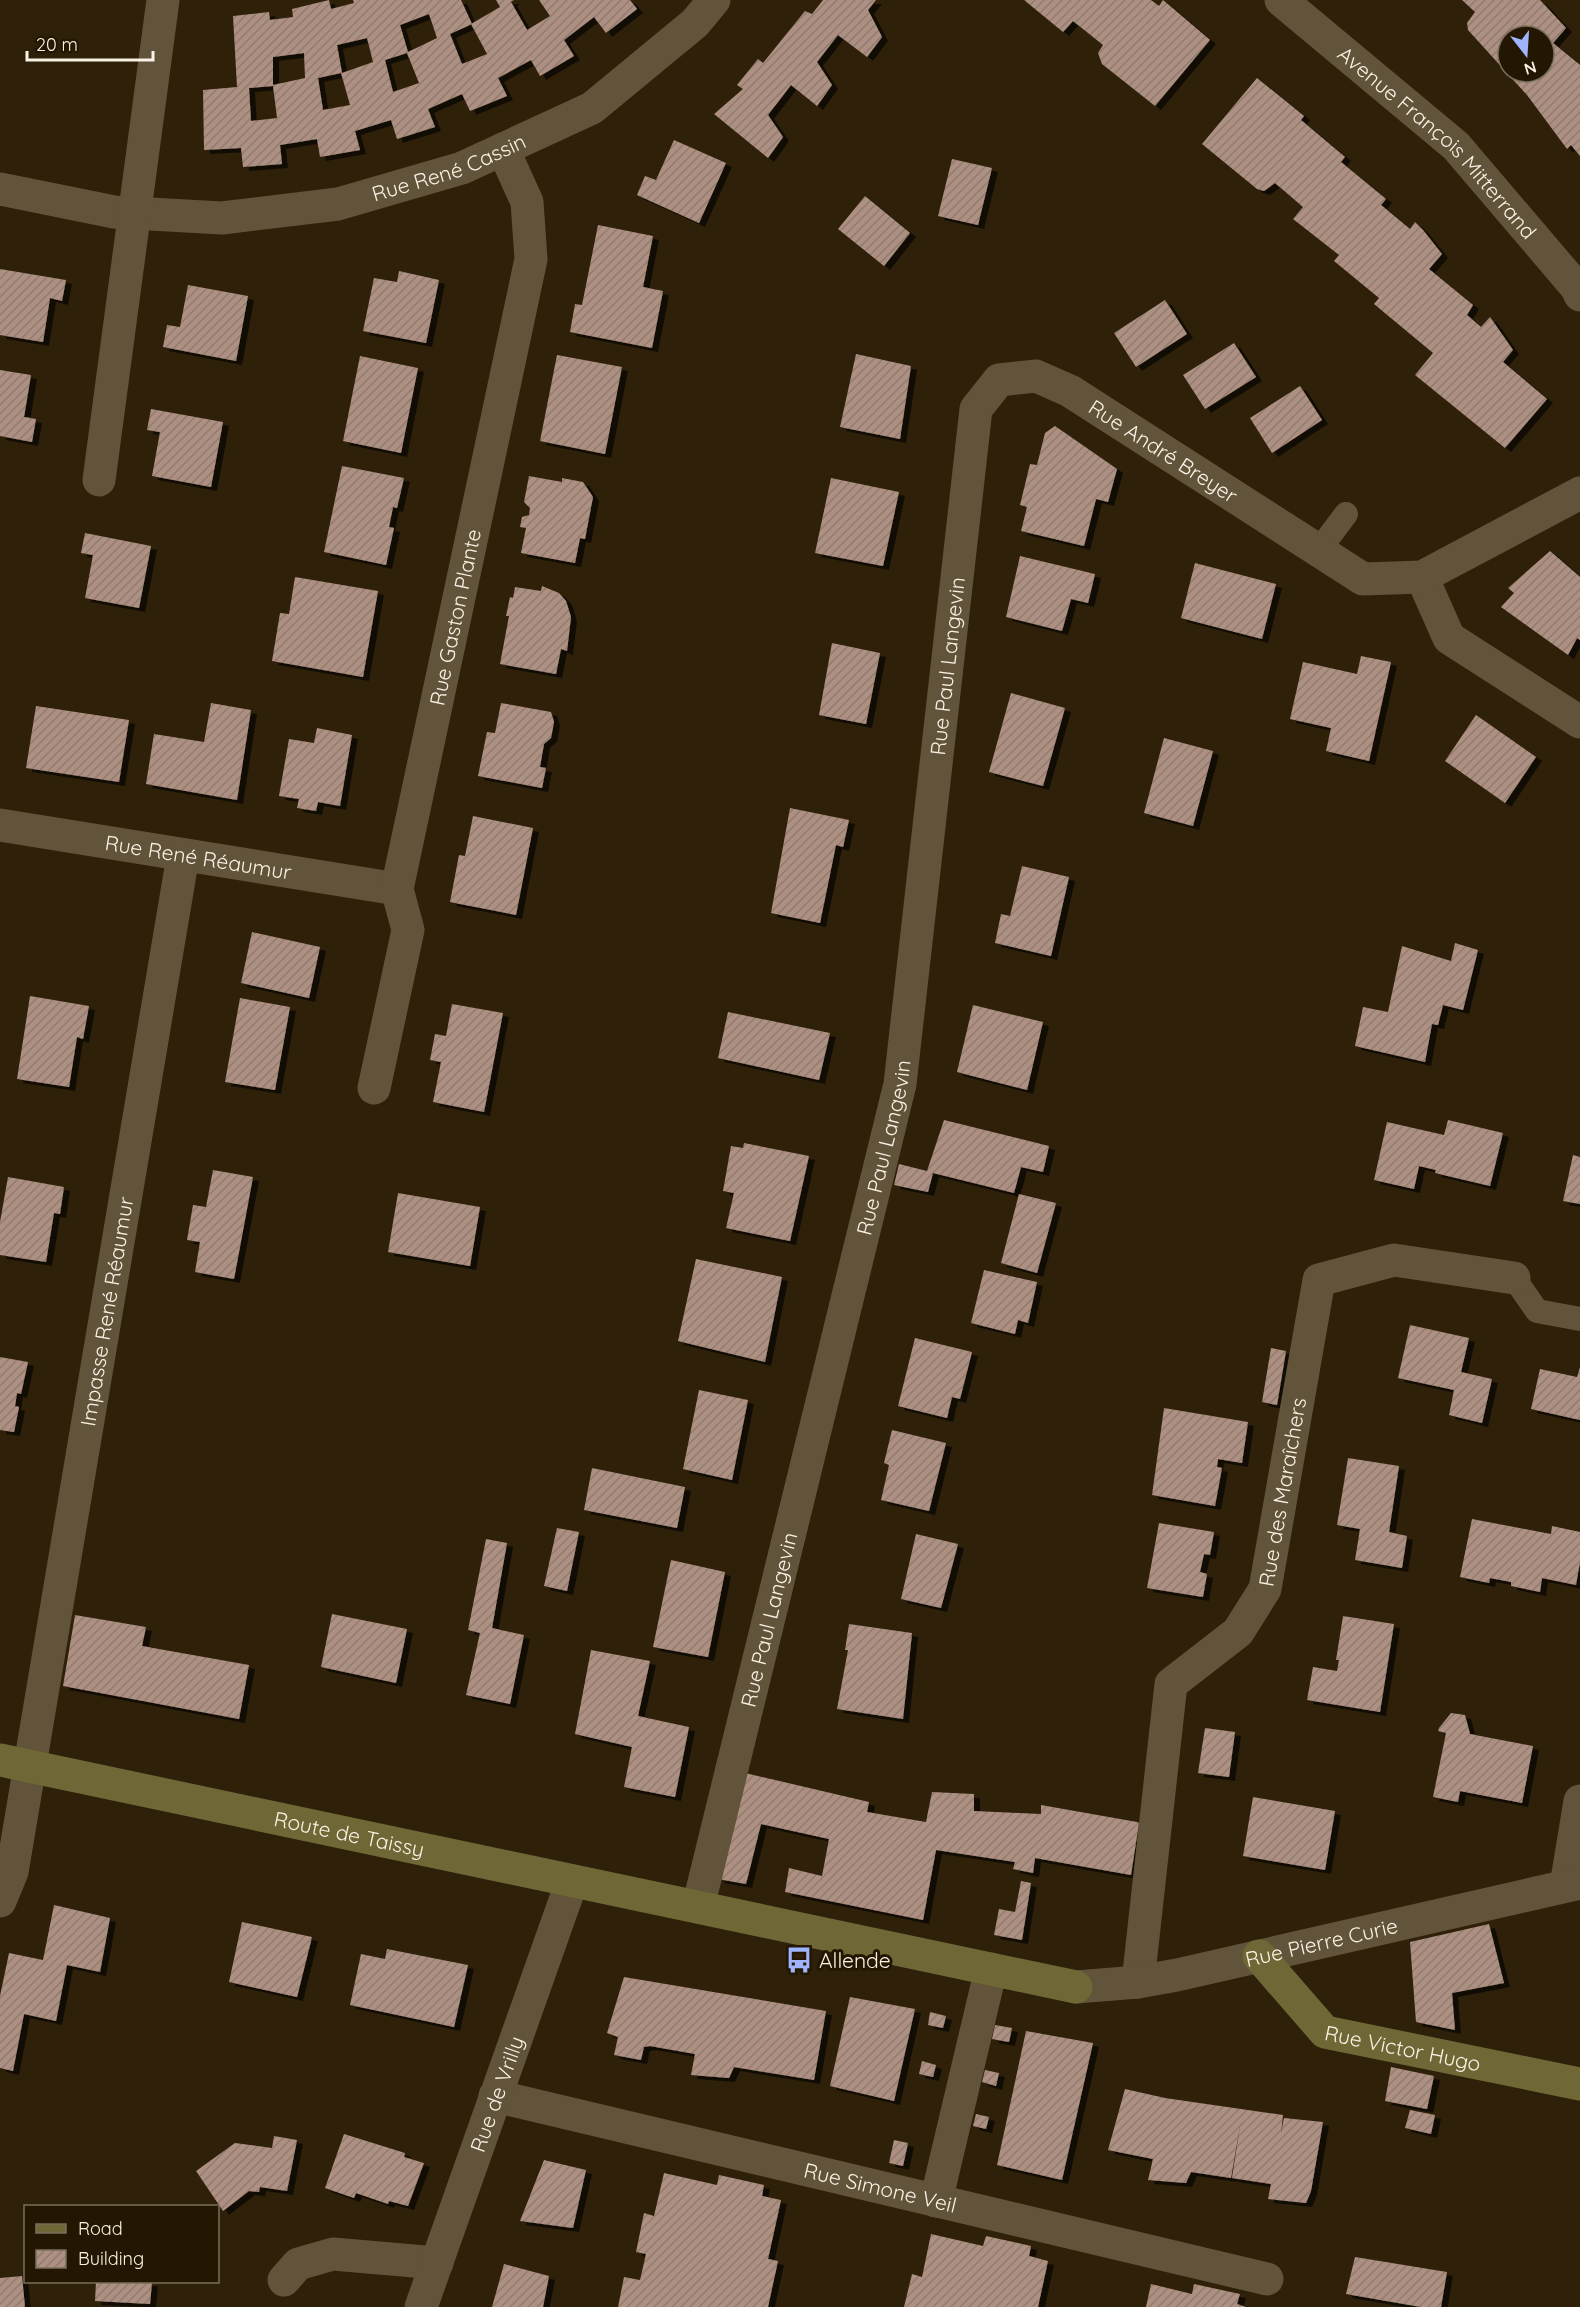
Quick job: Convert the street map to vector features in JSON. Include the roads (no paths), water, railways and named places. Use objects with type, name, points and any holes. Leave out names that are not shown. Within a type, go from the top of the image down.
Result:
[{"type":"street","points":[[99,480],[163,0]]},
{"type":"street","name":"Rue René Cassin","points":[[0,189],[114,212],[222,218],[338,204],[462,168],[592,108],[695,23],[714,0]]},
{"type":"street","name":"Avenue François Mitterrand","points":[[1281,0],[1456,146],[1580,295]]},
{"type":"street","name":"Rue Gaston Plante","points":[[374,1088],[408,930],[397,889],[531,259],[527,202],[503,149]]},
{"type":"street","name":"Rue André Breyer","points":[[999,380],[1036,376],[1070,391],[1363,579],[1422,577],[1580,493]]},
{"type":"street","name":"Rue Paul Langevin","points":[[698,1907],[900,1084],[976,409],[999,380]]},
{"type":"street","points":[[1422,577],[1449,638],[1580,722]]},
{"type":"street","name":"Rue René Réaumur","points":[[0,825],[397,889]]},
{"type":"street","name":"Impasse René Réaumur","points":[[0,1901],[12,1872],[15,1763],[183,856]]},
{"type":"street","name":"Rue des Maraîchers","points":[[1138,1982],[1171,1684],[1238,1632],[1265,1589],[1319,1280],[1394,1260],[1514,1278]]},
{"type":"street","name":"Route de Taissy","points":[[15,1763],[698,1907]]},
{"type":"street","name":"Rue Pierre Curie","points":[[991,1969],[1076,1987],[1138,1982],[1573,1884],[1580,1801]]},
{"type":"street","name":"Rue de Vrilly","points":[[421,2307],[572,1881]]},
{"type":"street","points":[[698,1907],[991,1969],[936,2201]]},
{"type":"street","name":"Rue Victor Hugo","points":[[1259,1956],[1325,2032],[1580,2084]]},
{"type":"street","name":"Rue Simone Veil","points":[[495,2096],[1267,2280]]},
{"type":"street","points":[[284,2280],[298,2264],[333,2254],[437,2263]]},
{"type":"lane","points":[[1319,550],[1346,514]]},
{"type":"lane","name":"Rue des Maraîchers","points":[[1514,1278],[1537,1311],[1580,1319]]},
{"type":"place","name":"Allende","points":[[799,1960]]}]
